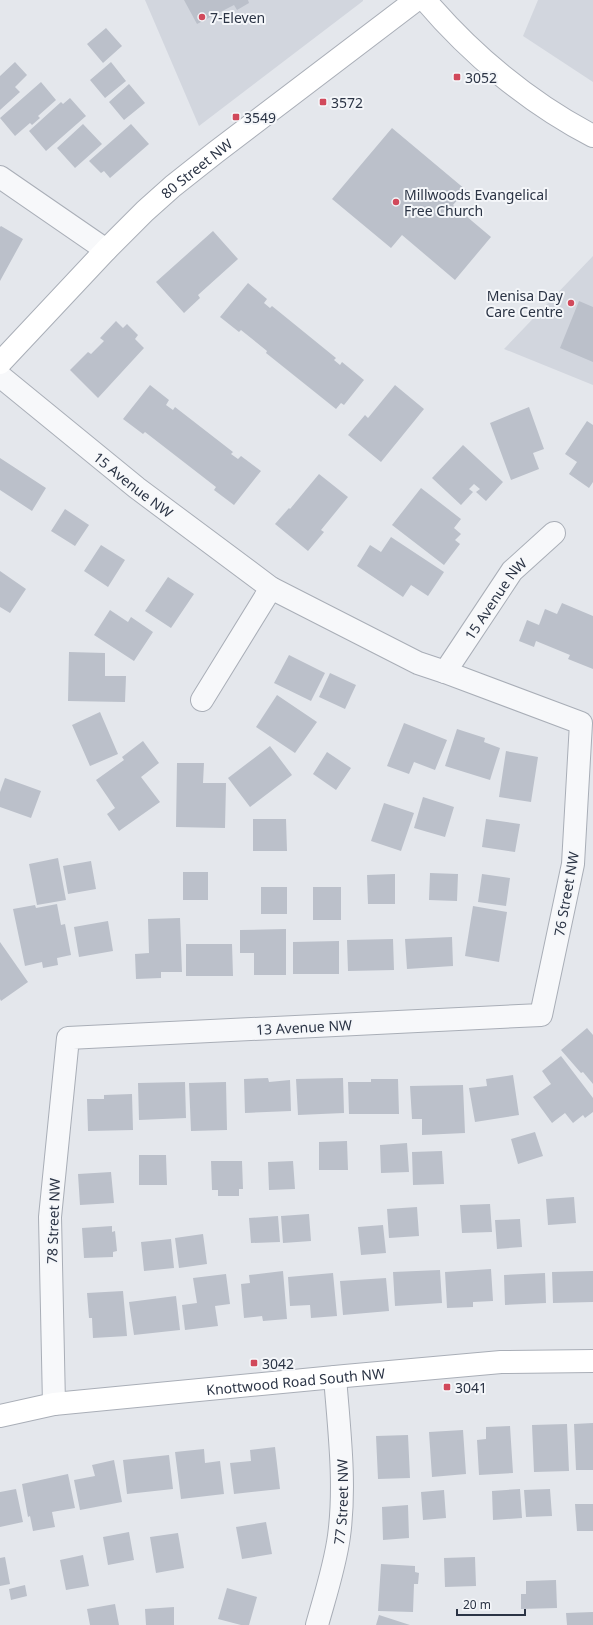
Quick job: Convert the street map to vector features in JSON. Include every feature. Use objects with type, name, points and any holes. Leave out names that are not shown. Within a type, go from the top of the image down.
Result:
[{"type":"street","name":"80 Street NW","points":[[0,363],[106,250],[145,211],[203,162],[416,0]]},
{"type":"street","points":[[425,0],[443,20],[496,70],[553,113],[593,136]]},
{"type":"street","points":[[0,177],[106,250]]},
{"type":"street","name":"15 Avenue NW","points":[[0,376],[137,488],[271,588],[418,663],[581,723]]},
{"type":"street","name":"15 Avenue NW","points":[[445,672],[512,571],[554,533]]},
{"type":"street","points":[[202,700],[271,588]]},
{"type":"street","name":"76 Street NW","points":[[541,1015],[573,864],[581,723]]},
{"type":"street","name":"13 Avenue NW","points":[[68,1038],[541,1015]]},
{"type":"street","name":"78 Street NW","points":[[54,1404],[50,1217],[68,1038]]},
{"type":"street","name":"Knottwood Road South NW","points":[[0,1416],[54,1404],[334,1377],[501,1362],[593,1361]]},
{"type":"street","name":"77 Street NW","points":[[317,1625],[336,1556],[339,1534],[341,1485],[340,1446],[334,1377]]},
{"type":"shaded area","points":[[145,0],[363,0],[363,1],[199,126]]},
{"type":"shaded area","points":[[538,0],[593,0],[593,82],[523,36]]},
{"type":"shaded area","name":"Menisa Day Care Centre","points":[[593,256],[593,385],[504,349]]},
{"type":"building","name":"7-Eleven","points":[[184,0],[248,0],[249,3],[237,10],[234,5],[197,24]]},
{"type":"building","points":[[106,28],[122,46],[103,63],[87,44]]},
{"type":"building","points":[[15,62],[27,75],[15,87],[20,92],[0,110],[0,76]]},
{"type":"building","points":[[111,62],[126,81],[105,98],[90,80]]},
{"type":"building","points":[[41,82],[56,100],[38,116],[40,118],[32,125],[30,123],[15,136],[0,118]]},
{"type":"building","points":[[129,84],[145,103],[124,120],[109,102]]},
{"type":"building","points":[[70,98],[86,116],[46,151],[29,131],[61,102],[63,104]]},
{"type":"building","points":[[83,124],[102,144],[75,168],[57,148]]},
{"type":"building","points":[[131,124],[149,144],[110,178],[104,171],[101,173],[89,161]]},
{"type":"building","name":"Millwoods Evangelical Free Church","points":[[392,128],[466,190],[453,205],[491,237],[455,280],[402,235],[391,248],[332,199]]},
{"type":"building","points":[[1,226],[23,239],[0,281],[0,227]]},
{"type":"building","points":[[213,231],[238,259],[198,295],[200,298],[184,313],[156,282]]},
{"type":"building","points":[[248,283],[267,299],[264,303],[270,308],[272,306],[336,358],[334,360],[340,365],[342,362],[364,380],[344,405],[341,403],[336,409],[266,353],[267,351],[241,330],[239,332],[220,317]]},
{"type":"building","name":"Menisa Day Care Centre","points":[[579,301],[593,307],[593,362],[560,348]]},
{"type":"building","points":[[116,321],[123,328],[127,324],[138,335],[135,339],[144,348],[98,398],[70,370],[88,352],[91,354],[104,341],[100,338]]},
{"type":"building","points":[[150,385],[169,400],[166,405],[173,410],[175,407],[233,452],[231,454],[238,459],[241,456],[261,471],[234,505],[214,490],[216,487],[145,432],[143,434],[123,419]]},
{"type":"building","points":[[395,385],[424,409],[381,462],[348,435],[365,415],[368,418]]},
{"type":"building","points":[[529,407],[544,449],[533,453],[539,469],[511,480],[490,423]]},
{"type":"building","points":[[587,421],[593,425],[593,482],[589,488],[569,474],[577,462],[565,454]]},
{"type":"building","points":[[463,445],[503,482],[486,501],[476,492],[480,489],[474,484],[469,489],[473,492],[461,505],[432,478]]},
{"type":"building","points":[[0,458],[46,488],[32,511],[0,490]]},
{"type":"building","points":[[319,474],[348,497],[321,530],[324,532],[308,551],[275,524],[289,508],[290,509]]},
{"type":"building","points":[[421,488],[461,519],[454,528],[461,534],[455,540],[460,544],[444,565],[392,525]]},
{"type":"building","points":[[65,509],[89,525],[75,546],[51,531]]},
{"type":"building","points":[[391,537],[444,572],[428,596],[411,585],[403,597],[357,566],[370,545],[381,552]]},
{"type":"building","points":[[101,545],[125,560],[108,587],[84,571]]},
{"type":"building","points":[[0,571],[26,589],[10,613],[0,607]]},
{"type":"building","points":[[168,577],[194,594],[171,628],[145,611]]},
{"type":"building","points":[[562,603],[593,616],[593,669],[568,659],[570,655],[536,641],[534,647],[519,641],[527,620],[539,625],[545,609],[557,614]]},
{"type":"building","points":[[110,610],[128,622],[131,617],[153,632],[134,661],[94,635]]},
{"type":"building","points":[[69,652],[105,653],[105,676],[126,676],[125,702],[68,701]]},
{"type":"building","points":[[289,655],[325,673],[311,701],[274,683]]},
{"type":"building","points":[[330,673],[356,685],[345,709],[319,697]]},
{"type":"building","points":[[277,695],[317,722],[295,753],[256,727]]},
{"type":"building","points":[[100,712],[118,754],[90,766],[72,725]]},
{"type":"building","points":[[404,723],[447,740],[435,770],[414,762],[409,774],[387,766]]},
{"type":"building","points":[[457,729],[485,738],[484,742],[500,748],[490,780],[445,766]]},
{"type":"building","points":[[143,741],[159,763],[141,777],[160,802],[119,831],[107,814],[115,808],[96,780],[124,760],[122,757]]},
{"type":"building","points":[[270,746],[292,775],[250,807],[228,778]]},
{"type":"building","points":[[506,751],[538,757],[531,802],[499,797]]},
{"type":"building","points":[[327,752],[351,768],[336,790],[313,774]]},
{"type":"building","points":[[177,763],[204,763],[203,783],[226,783],[225,828],[176,827]]},
{"type":"building","points":[[5,778],[41,791],[31,818],[0,807],[0,792]]},
{"type":"building","points":[[423,797],[454,807],[445,837],[414,828]]},
{"type":"building","points":[[384,803],[414,813],[401,851],[371,841]]},
{"type":"building","points":[[253,819],[286,819],[287,851],[253,851]]},
{"type":"building","points":[[486,819],[520,824],[515,852],[482,847]]},
{"type":"building","points":[[58,858],[66,900],[37,905],[29,864]]},
{"type":"building","points":[[91,861],[96,889],[68,894],[63,866]]},
{"type":"building","points":[[183,872],[208,872],[208,900],[183,900]]},
{"type":"building","points":[[430,873],[458,874],[457,901],[429,900]]},
{"type":"building","points":[[395,874],[395,904],[368,904],[367,875]]},
{"type":"building","points":[[482,874],[510,878],[506,906],[478,902]]},
{"type":"building","points":[[261,887],[287,887],[287,914],[261,914]]},
{"type":"building","points":[[313,887],[341,887],[341,920],[313,920]]},
{"type":"building","points":[[57,904],[61,925],[65,924],[71,955],[57,958],[58,965],[43,968],[42,962],[25,966],[13,909],[35,905],[36,908]]},
{"type":"building","points":[[473,906],[507,912],[499,962],[465,956]]},
{"type":"building","points":[[180,918],[182,972],[161,972],[161,978],[136,979],[135,954],[149,953],[148,919]]},
{"type":"building","points":[[108,921],[113,951],[79,957],[74,927]]},
{"type":"building","points":[[286,929],[286,975],[254,975],[254,953],[240,953],[240,930]]},
{"type":"building","points":[[452,937],[453,966],[407,969],[405,939]]},
{"type":"building","points":[[393,939],[394,970],[348,971],[347,940]]},
{"type":"building","points":[[339,941],[339,974],[293,974],[293,942]]},
{"type":"building","points":[[0,942],[28,982],[1,1001],[0,999]]},
{"type":"building","points":[[186,944],[232,944],[233,976],[186,976]]},
{"type":"building","points":[[587,1028],[593,1035],[593,1084],[561,1050]]},
{"type":"building","points":[[561,1056],[593,1098],[593,1112],[585,1118],[583,1115],[573,1123],[565,1113],[552,1123],[533,1097],[551,1084],[542,1071]]},
{"type":"building","points":[[513,1075],[519,1115],[475,1122],[469,1088],[487,1086],[486,1079]]},
{"type":"building","points":[[268,1078],[269,1082],[290,1080],[291,1111],[245,1113],[244,1079]]},
{"type":"building","points":[[343,1078],[344,1113],[298,1115],[296,1079]]},
{"type":"building","points":[[371,1079],[398,1079],[399,1114],[349,1114],[348,1082],[371,1082]]},
{"type":"building","points":[[185,1082],[186,1118],[139,1120],[138,1083]]},
{"type":"building","points":[[226,1082],[227,1130],[191,1131],[189,1083]]},
{"type":"building","points":[[463,1085],[465,1133],[422,1135],[422,1119],[412,1119],[410,1086]]},
{"type":"building","points":[[132,1094],[133,1130],[88,1131],[87,1099],[104,1099],[104,1095]]},
{"type":"building","points":[[535,1132],[543,1156],[518,1164],[511,1139]]},
{"type":"building","points":[[347,1141],[348,1170],[319,1170],[319,1142]]},
{"type":"building","points":[[407,1143],[409,1172],[381,1173],[380,1145]]},
{"type":"building","points":[[442,1151],[444,1184],[413,1185],[412,1152]]},
{"type":"building","points":[[139,1155],[166,1155],[167,1185],[139,1185]]},
{"type":"building","points":[[211,1161],[242,1161],[243,1189],[239,1189],[239,1196],[218,1196],[218,1190],[212,1190]]},
{"type":"building","points":[[293,1161],[295,1189],[269,1190],[268,1162]]},
{"type":"building","points":[[111,1172],[114,1203],[80,1205],[78,1174]]},
{"type":"building","points":[[574,1197],[576,1223],[548,1225],[546,1199]]},
{"type":"building","points":[[490,1204],[492,1232],[462,1233],[460,1205]]},
{"type":"building","points":[[417,1207],[419,1236],[389,1238],[387,1209]]},
{"type":"building","points":[[309,1214],[311,1241],[283,1243],[281,1216]]},
{"type":"building","points":[[278,1216],[280,1242],[251,1243],[249,1218]]},
{"type":"building","points":[[520,1219],[522,1247],[497,1249],[495,1220]]},
{"type":"building","points":[[383,1225],[386,1253],[361,1255],[358,1227]]},
{"type":"building","points":[[112,1226],[112,1232],[115,1231],[117,1251],[113,1252],[113,1257],[84,1258],[82,1228]]},
{"type":"building","points":[[203,1234],[207,1264],[179,1268],[175,1238]]},
{"type":"building","points":[[171,1239],[174,1268],[144,1271],[141,1242]]},
{"type":"building","points":[[491,1269],[493,1301],[473,1302],[473,1307],[447,1308],[445,1272]]},
{"type":"building","points":[[440,1270],[442,1303],[395,1306],[393,1272]]},
{"type":"building","points":[[283,1271],[287,1319],[263,1321],[262,1316],[244,1318],[241,1284],[250,1283],[249,1275]]},
{"type":"building","points":[[593,1271],[593,1302],[553,1303],[552,1272]]},
{"type":"building","points":[[333,1273],[337,1316],[311,1318],[310,1305],[290,1306],[288,1277]]},
{"type":"building","points":[[545,1273],[546,1303],[505,1305],[504,1275]]},
{"type":"building","points":[[226,1274],[230,1304],[215,1306],[218,1326],[185,1330],[182,1305],[197,1303],[193,1278]]},
{"type":"building","points":[[386,1278],[389,1311],[343,1315],[340,1281]]},
{"type":"building","points":[[123,1291],[127,1336],[93,1338],[92,1318],[89,1318],[87,1293]]},
{"type":"building","points":[[176,1296],[180,1330],[134,1335],[129,1302]]},
{"type":"building","points":[[593,1423],[593,1470],[576,1470],[574,1424]]},
{"type":"building","points":[[567,1424],[569,1471],[534,1472],[532,1425]]},
{"type":"building","points":[[510,1426],[513,1473],[479,1475],[477,1440],[486,1439],[486,1427]]},
{"type":"building","points":[[463,1430],[466,1474],[432,1477],[429,1432]]},
{"type":"building","points":[[408,1435],[410,1478],[378,1479],[376,1436]]},
{"type":"building","points":[[275,1447],[280,1489],[234,1494],[230,1463],[251,1461],[250,1450]]},
{"type":"building","points":[[204,1449],[205,1463],[220,1461],[224,1494],[181,1499],[175,1452]]},
{"type":"building","points":[[169,1455],[173,1489],[127,1494],[123,1460]]},
{"type":"building","points":[[114,1460],[122,1502],[80,1510],[74,1480],[95,1476],[92,1465]]},
{"type":"building","points":[[68,1474],[75,1508],[52,1512],[55,1527],[33,1531],[30,1516],[28,1517],[22,1484]]},
{"type":"building","points":[[16,1489],[23,1522],[0,1527],[0,1492]]},
{"type":"building","points":[[520,1489],[522,1518],[493,1520],[492,1491]]},
{"type":"building","points":[[550,1489],[552,1516],[526,1517],[524,1490]]},
{"type":"building","points":[[444,1490],[446,1518],[423,1520],[421,1492]]},
{"type":"building","points":[[575,1504],[593,1504],[593,1531],[577,1531]]},
{"type":"building","points":[[408,1505],[409,1538],[383,1540],[382,1507]]},
{"type":"building","points":[[266,1522],[272,1554],[242,1559],[236,1527]]},
{"type":"building","points":[[129,1532],[134,1560],[108,1565],[103,1537]]},
{"type":"building","points":[[178,1533],[184,1568],[156,1573],[150,1537]]},
{"type":"building","points":[[83,1555],[89,1586],[66,1590],[60,1560]]},
{"type":"building","points":[[5,1557],[10,1584],[0,1586],[0,1558]]},
{"type":"building","points":[[475,1557],[476,1586],[445,1587],[444,1558]]},
{"type":"building","points":[[381,1564],[415,1566],[415,1572],[419,1573],[418,1584],[414,1584],[413,1612],[378,1611]]},
{"type":"building","points":[[556,1580],[557,1608],[521,1609],[521,1594],[526,1594],[526,1581]]},
{"type":"building","points":[[25,1585],[27,1596],[11,1600],[9,1589]]},
{"type":"building","points":[[227,1588],[257,1597],[249,1625],[241,1625],[218,1619]]},
{"type":"building","points":[[115,1604],[119,1625],[90,1625],[87,1609]]},
{"type":"building","points":[[174,1607],[174,1625],[146,1625],[145,1609]]},
{"type":"building","points":[[593,1612],[593,1625],[567,1625],[566,1613]]},
{"type":"building","points":[[379,1615],[410,1625],[376,1625]]},
{"type":"place","name":"7-Eleven","points":[[202,17]]},
{"type":"place","name":"3052","points":[[457,77]]},
{"type":"place","name":"3572","points":[[323,102]]},
{"type":"place","name":"3549","points":[[236,117]]},
{"type":"place","name":"Millwoods Evangelical Free Church","points":[[396,202]]},
{"type":"place","name":"Menisa Day Care Centre","points":[[571,303]]},
{"type":"place","name":"3042","points":[[254,1363]]},
{"type":"place","name":"3041","points":[[447,1387]]}]
